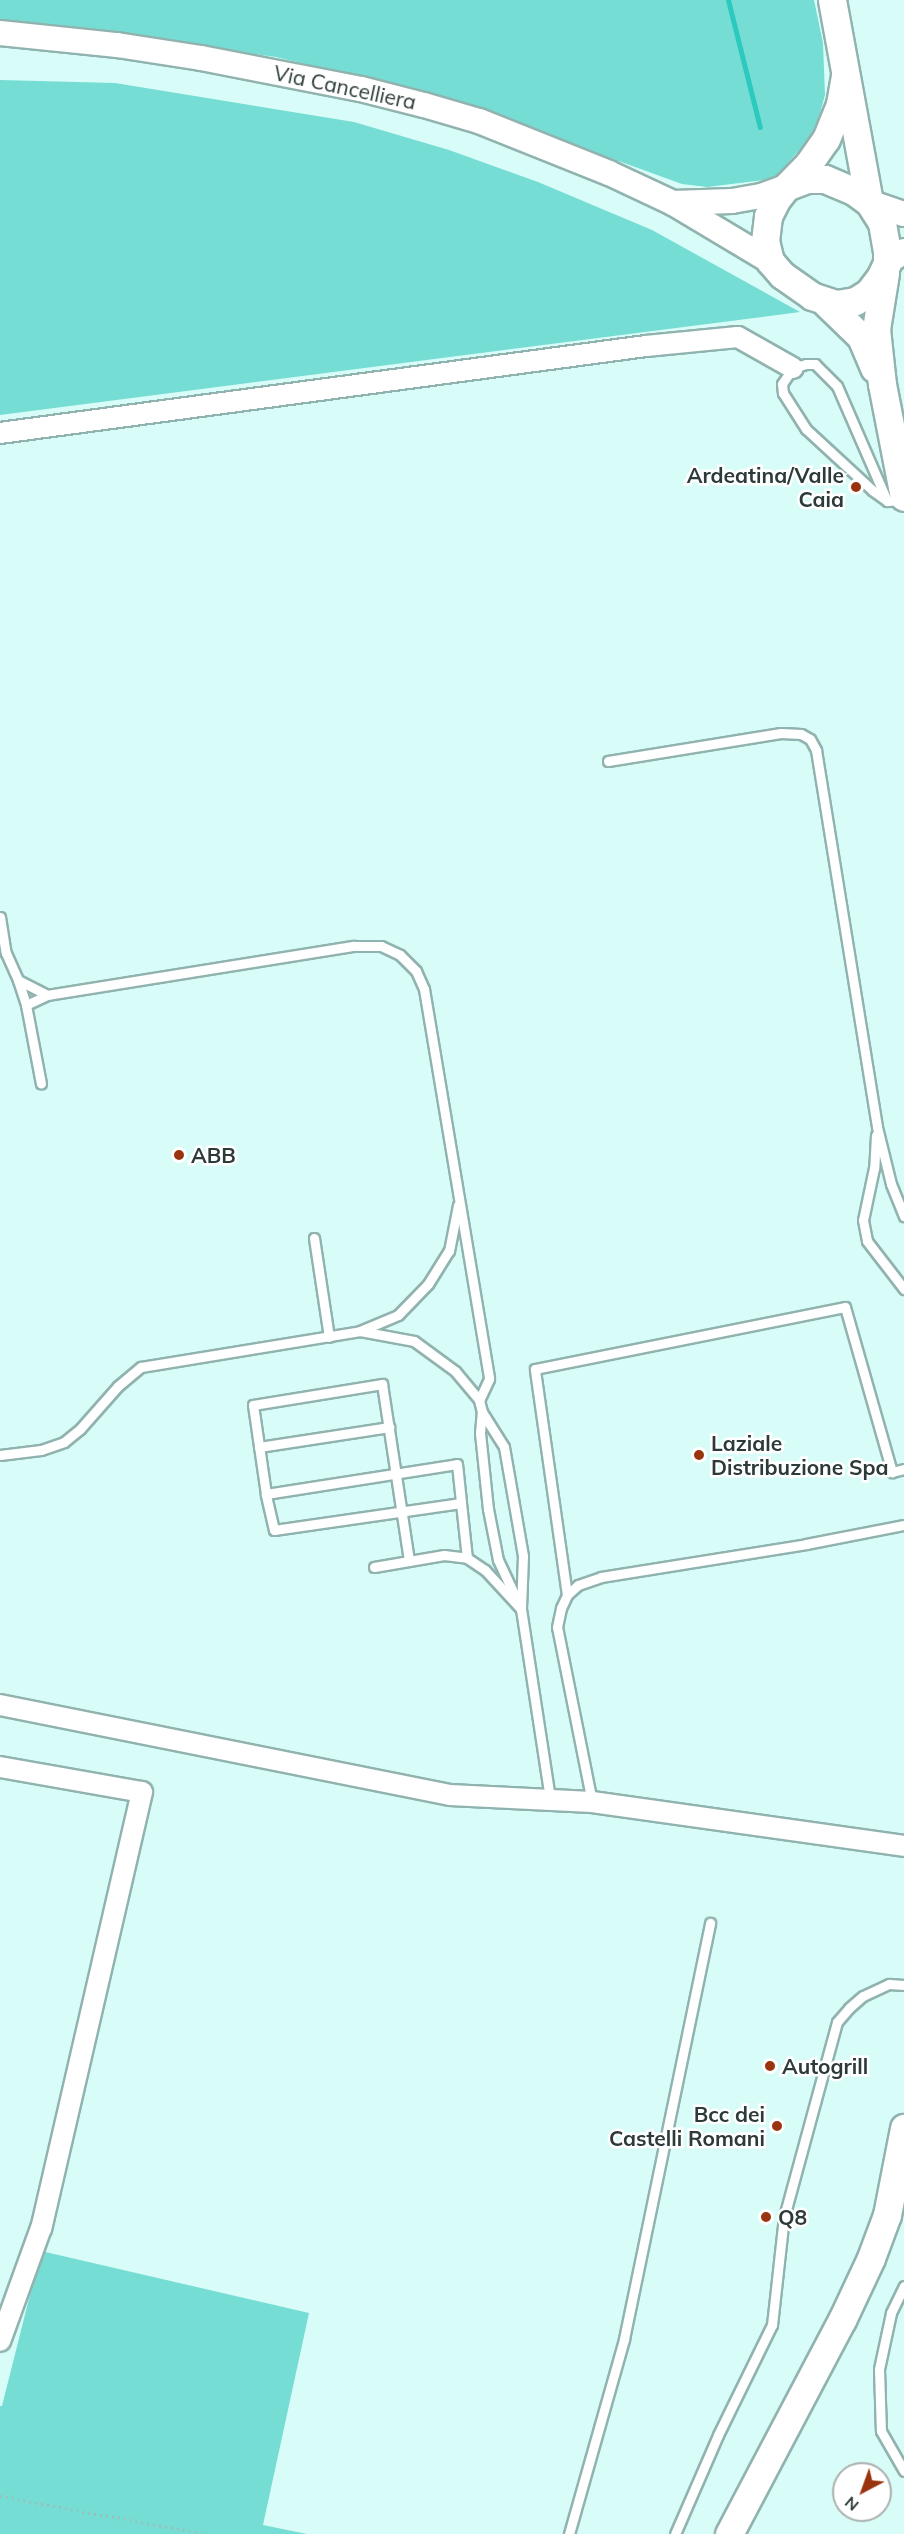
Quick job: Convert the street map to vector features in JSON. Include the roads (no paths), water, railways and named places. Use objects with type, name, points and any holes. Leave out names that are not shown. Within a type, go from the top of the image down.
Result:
[{"type":"main road","points":[[832,0],[869,202],[885,231],[895,257],[876,329],[898,500]]},
{"type":"main road","points":[[845,76],[840,104],[826,139],[809,163],[786,187],[768,216],[765,241],[770,261],[798,288],[826,303],[861,338],[882,384]]},
{"type":"main road","points":[[786,187],[807,179],[825,179],[855,192],[869,202]]},
{"type":"main road","points":[[826,303],[846,303],[861,298],[874,287],[895,257]]},
{"type":"main road","points":[[729,2534],[842,2320],[871,2258],[887,2215],[904,2127]]},
{"type":"street","name":"Via Cancelliera","points":[[0,33],[117,45],[296,75],[414,102],[479,121],[674,203],[770,261]]},
{"type":"street","name":"Via Cancelliera","points":[[674,203],[732,201],[761,196],[786,187]]},
{"type":"street","points":[[869,202],[904,214]]},
{"type":"street","points":[[0,433],[634,348],[738,337],[793,368]]},
{"type":"street","points":[[0,1705],[450,1796],[502,1799],[550,1798],[592,1802],[904,1846]]},
{"type":"street","points":[[0,1767],[142,1792],[41,2228],[0,2341]]},
{"type":"lane","points":[[815,364],[837,386],[898,500],[840,463],[795,416],[783,393],[782,384],[793,368],[815,364]]},
{"type":"lane","points":[[608,762],[781,733],[801,734],[810,739],[816,750],[877,1127],[891,1184],[904,1216]]},
{"type":"lane","points":[[0,917],[6,953],[26,1005],[42,1084]]},
{"type":"lane","points":[[26,1005],[47,996],[354,946],[381,946],[400,955],[416,971],[424,989],[489,1379],[479,1400]]},
{"type":"lane","points":[[18,980],[47,996]]},
{"type":"lane","points":[[877,1127],[874,1168],[863,1220],[867,1241],[904,1289]]},
{"type":"lane","points":[[0,1455],[40,1450],[64,1442],[80,1429],[118,1386],[141,1367],[360,1331],[398,1315],[428,1284],[448,1251],[459,1200]]},
{"type":"lane","points":[[314,1238],[329,1337]]},
{"type":"lane","points":[[567,1596],[535,1369],[845,1306],[892,1472],[904,1469]]},
{"type":"lane","points":[[360,1331],[414,1341],[455,1371],[479,1400],[482,1412],[504,1447],[523,1556],[521,1609],[550,1798]]},
{"type":"lane","points":[[409,1561],[402,1512],[382,1384],[253,1405],[266,1494],[274,1530],[402,1512],[461,1503]]},
{"type":"lane","points":[[482,1412],[480,1433],[488,1509],[498,1560],[521,1609]]},
{"type":"lane","points":[[259,1447],[389,1427]]},
{"type":"lane","points":[[266,1494],[457,1464],[467,1558]]},
{"type":"lane","points":[[592,1802],[557,1627],[561,1608],[567,1596],[578,1585],[601,1577],[806,1544],[904,1525]]},
{"type":"lane","points":[[374,1566],[444,1555],[467,1558],[485,1569],[521,1609]]},
{"type":"lane","points":[[569,2534],[624,2339],[710,1923]]},
{"type":"lane","points":[[675,2534],[718,2435],[772,2325],[784,2217],[837,2022],[863,1996],[889,1984],[904,1985]]},
{"type":"lane","points":[[904,2286],[891,2313],[879,2369],[882,2431],[904,2471]]},
{"type":"waterway","points":[[728,0],[760,127]]},
{"type":"place","name":"Ardeatina/Valle Caia","points":[[856,487]]},
{"type":"place","name":"ABB","points":[[179,1155]]},
{"type":"place","name":"Laziale Distribuzione Spa","points":[[699,1455]]},
{"type":"place","name":"Autogrill","points":[[770,2066]]},
{"type":"place","name":"Bcc dei Castelli Romani","points":[[777,2126]]},
{"type":"place","name":"Q8","points":[[766,2217]]}]
